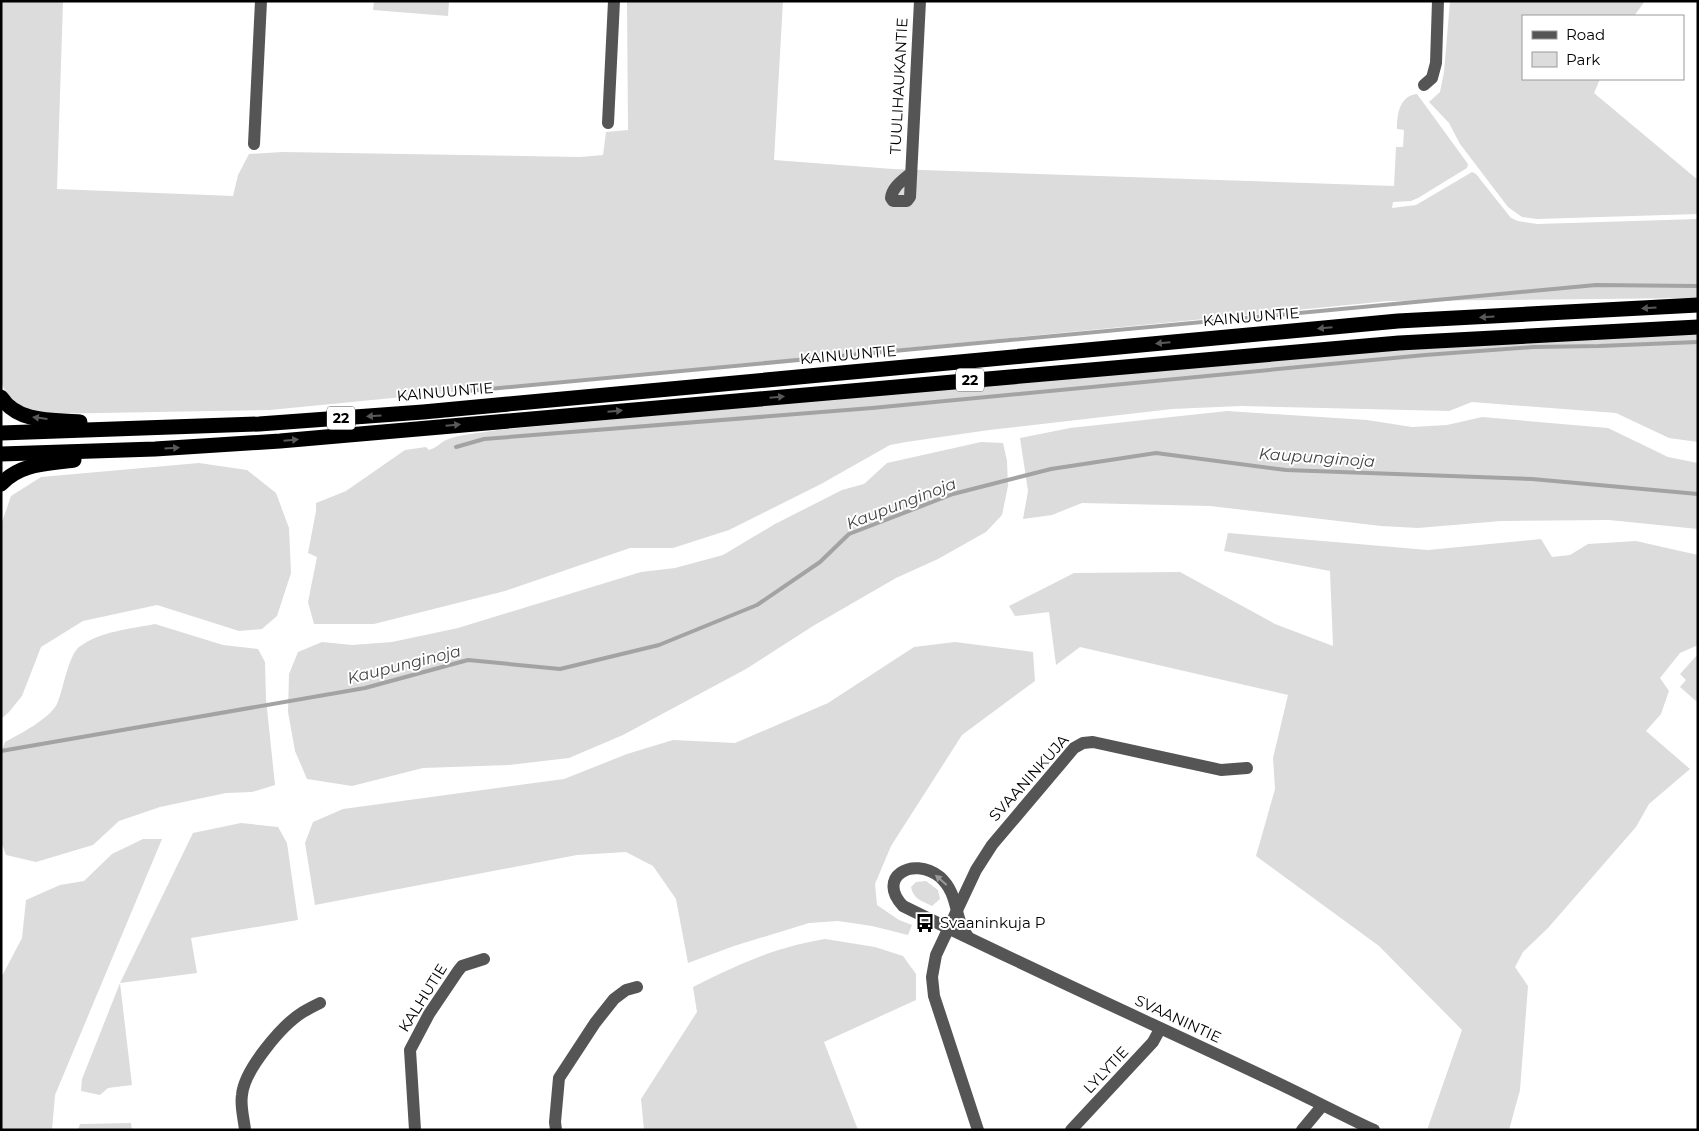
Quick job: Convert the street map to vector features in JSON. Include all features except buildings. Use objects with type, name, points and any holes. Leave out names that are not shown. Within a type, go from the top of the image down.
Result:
[{"type":"highway","name":"KAINUUNTIE","points":[[1,433],[259,424],[423,412],[1398,321],[1698,305]]},
{"type":"highway","name":"22","points":[[1,454],[124,450],[289,440],[1400,343],[1698,327]]},
{"type":"highway","points":[[1,397],[13,410],[36,418],[158,427]]},
{"type":"highway","points":[[1,484],[26,467],[124,450]]},
{"type":"street","points":[[254,144],[261,1]]},
{"type":"street","points":[[608,123],[614,1]]},
{"type":"street","name":"TUULIHAUKANTIE","points":[[911,173],[920,1]]},
{"type":"street","points":[[1424,85],[1432,78],[1436,63],[1438,1]]},
{"type":"street","name":"SVAANINKUJA","points":[[978,1130],[934,996],[932,977],[936,955],[976,870],[992,845],[1074,748],[1083,743],[1093,742],[1221,770],[1247,768]]},
{"type":"street","name":"SVAANINTIE","points":[[969,938],[960,925],[953,894],[947,884],[938,876],[925,869],[908,868],[902,872],[895,880],[894,893],[902,906],[948,929],[1160,1029],[1267,1077],[1322,1106],[1374,1130]]},
{"type":"street","name":"KALHUTIE","points":[[415,1130],[410,1050],[429,1014],[462,966],[484,959]]},
{"type":"street","points":[[556,1130],[559,1078],[595,1023],[614,999],[626,990],[637,987]]},
{"type":"street","points":[[245,1130],[242,1095],[249,1073],[264,1051],[284,1028],[302,1012],[320,1003]]},
{"type":"street","name":"LYLYTIE","points":[[1071,1130],[1153,1042],[1160,1029]]},
{"type":"street","points":[[1302,1130],[1322,1106]]},
{"type":"green space","points":[[1,1],[63,1],[57,189],[233,196],[238,175],[249,154],[283,152],[580,157],[603,155],[606,132],[628,130],[627,1],[783,1],[774,160],[893,169],[1394,186],[1396,147],[1403,147],[1404,130],[1397,129],[1400,107],[1406,98],[1417,94],[1468,164],[1467,168],[1418,198],[1411,201],[1393,202],[1392,208],[1416,205],[1472,172],[1476,174],[1511,218],[1518,221],[1537,224],[1698,219],[1698,298],[1389,301],[270,410],[43,414],[26,411],[8,395],[1,383]]},
{"type":"green space","points":[[374,1],[449,1],[448,16],[373,10]]},
{"type":"green space","points":[[1450,1],[1645,1],[1635,15],[1522,15],[1522,80],[1600,80],[1594,93],[1698,180],[1698,214],[1537,219],[1522,217],[1508,207],[1460,144],[1449,123],[1429,102],[1440,92],[1444,72]]},
{"type":"green space","points":[[1698,331],[1698,442],[1669,438],[1616,413],[1472,402],[1449,411],[1241,406],[1172,409],[989,430],[890,445],[821,484],[729,530],[673,548],[630,548],[505,591],[374,624],[314,624],[308,602],[317,557],[308,553],[316,503],[346,491],[405,450],[426,447],[429,450],[446,440],[464,435],[498,430],[1434,344]]},
{"type":"green space","points":[[1227,411],[1367,420],[1412,427],[1447,425],[1482,417],[1608,428],[1668,457],[1698,463],[1698,529],[1609,520],[1501,521],[1418,528],[1381,526],[1210,506],[1082,503],[1052,515],[1023,519],[1028,491],[1020,438],[1070,428]]},
{"type":"green space","points":[[981,442],[1003,443],[1007,461],[1008,486],[1002,515],[986,532],[938,559],[896,578],[813,626],[746,669],[623,735],[569,758],[509,765],[423,768],[352,786],[307,779],[295,751],[288,712],[289,674],[298,652],[322,642],[352,645],[392,642],[458,628],[641,572],[675,568],[723,555],[775,524],[842,490],[864,484],[887,463]]},
{"type":"green space","points":[[199,463],[247,470],[276,493],[289,528],[291,573],[277,616],[262,629],[239,631],[157,605],[83,621],[41,647],[22,696],[1,719],[1,525],[11,496],[41,477]]},
{"type":"green space","points":[[1228,533],[1428,550],[1541,539],[1552,557],[1570,555],[1588,544],[1636,541],[1698,555],[1698,645],[1680,653],[1660,678],[1669,691],[1661,714],[1646,731],[1690,769],[1649,804],[1636,827],[1548,928],[1523,952],[1515,967],[1528,986],[1520,1090],[1509,1130],[1427,1130],[1462,1030],[1379,946],[1256,856],[1275,789],[1273,758],[1288,695],[1080,647],[1056,665],[1049,612],[1015,616],[1009,606],[1074,573],[1180,572],[1275,624],[1333,646],[1330,571],[1224,551]]},
{"type":"green space","points":[[155,624],[223,645],[258,649],[265,662],[266,699],[275,785],[252,792],[226,793],[160,807],[119,821],[93,845],[36,862],[6,855],[1,841],[1,754],[5,742],[34,726],[53,710],[57,704],[72,658],[79,647],[106,634]]},
{"type":"green space","points":[[955,642],[1033,652],[1035,681],[962,735],[891,846],[875,884],[877,905],[899,920],[912,925],[908,935],[872,926],[838,921],[809,923],[734,946],[688,963],[676,899],[653,866],[626,852],[577,855],[315,905],[305,843],[313,822],[343,809],[564,779],[627,754],[673,740],[735,743],[828,703],[914,647]]},
{"type":"green space","points":[[1698,654],[1698,700],[1696,701],[1680,687],[1686,680],[1680,674]]},
{"type":"green space","points":[[241,823],[278,827],[287,843],[298,920],[191,938],[197,973],[120,983],[193,833]]},
{"type":"green space","points":[[143,839],[162,839],[55,1095],[52,1130],[1,1130],[1,978],[22,938],[26,900],[60,885],[84,881],[112,854]]},
{"type":"green space","points":[[926,881],[938,890],[940,899],[932,906],[916,897],[911,887],[916,882]]},
{"type":"green space","points":[[825,939],[875,947],[903,956],[916,974],[916,1000],[824,1042],[858,1130],[644,1130],[641,1099],[697,1012],[693,987],[725,971],[773,952]]},
{"type":"green space","points":[[120,983],[132,1085],[108,1088],[100,1095],[81,1091],[82,1079]]},
{"type":"green space","points":[[131,1123],[132,1130],[78,1130],[80,1124]]},
{"type":"waterway","points":[[468,391],[1596,285],[1698,286]]},
{"type":"waterway","points":[[456,447],[484,439],[872,408],[1425,355],[1533,347],[1698,342]]},
{"type":"waterway","name":"Kaupunginoja","points":[[1,751],[365,688],[468,660],[560,669],[659,645],[757,605],[820,562],[849,534],[953,494],[1051,469],[1156,453],[1286,470],[1532,479],[1698,494]]},
{"type":"place","name":"Svaaninkuja P","points":[[925,923]]}]
